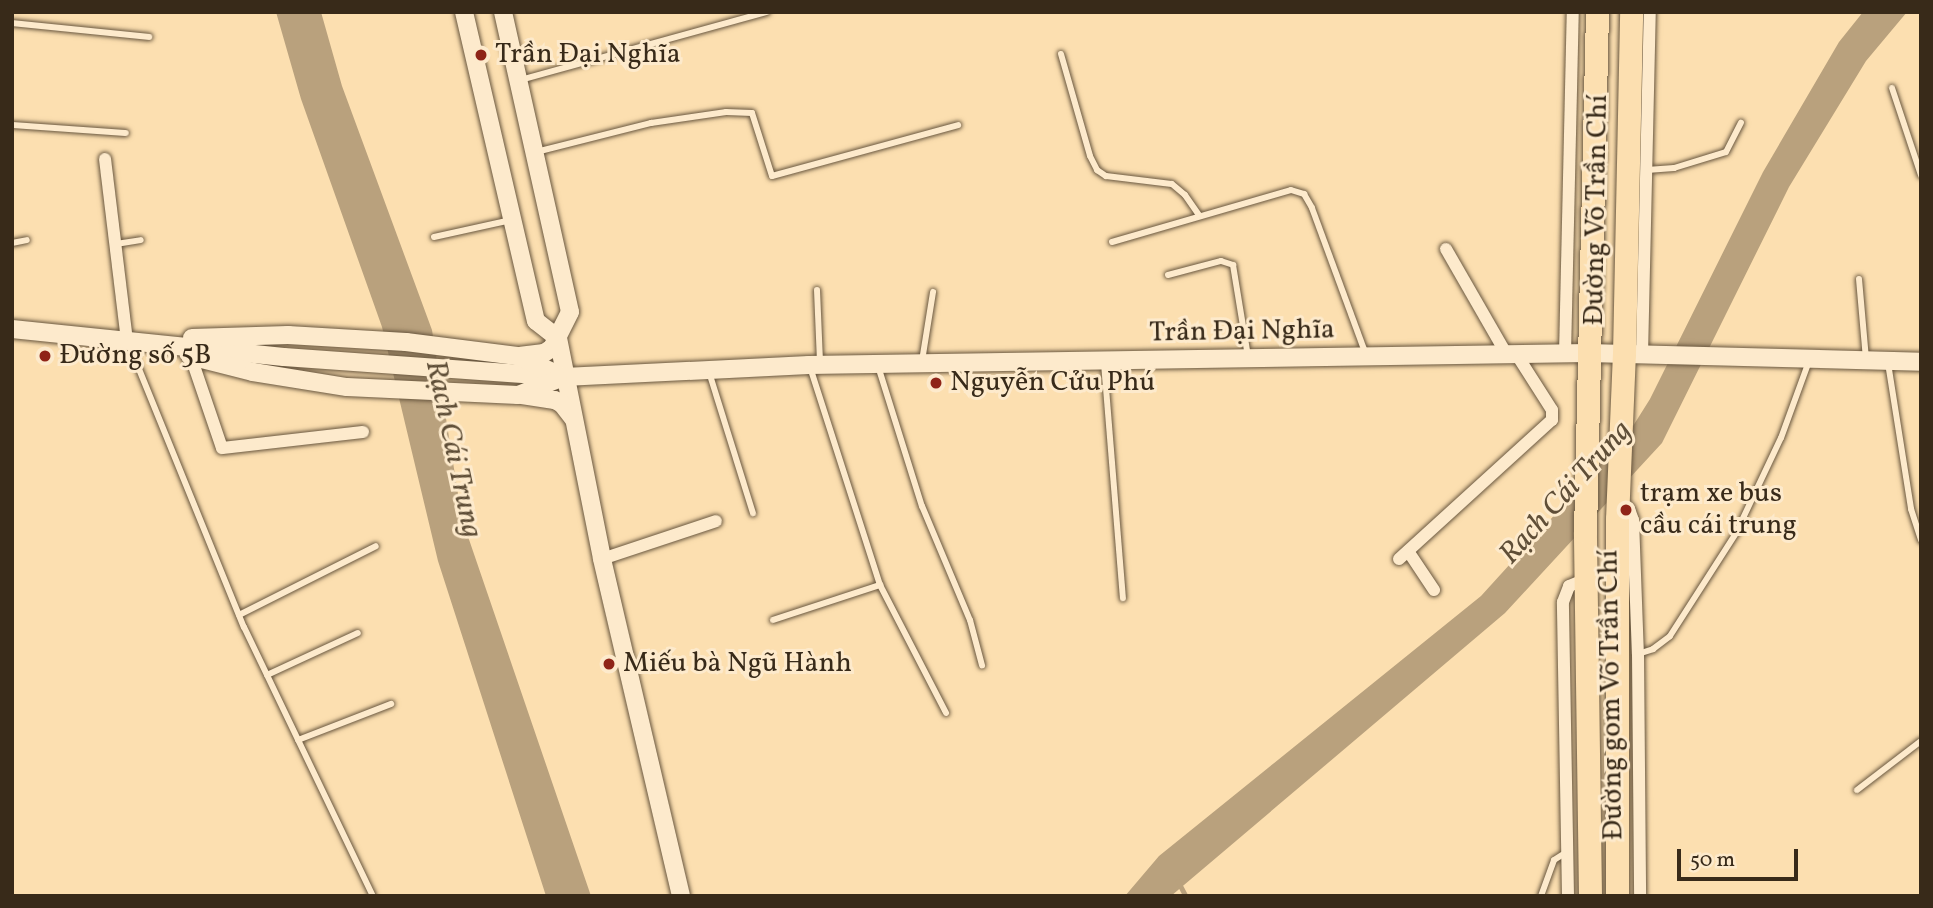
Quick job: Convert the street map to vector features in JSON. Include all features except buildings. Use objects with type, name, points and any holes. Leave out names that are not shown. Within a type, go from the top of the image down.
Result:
[{"type":"highway","name":"Đường Võ Trần Chí","points":[[1586,579],[1586,408],[1576,354],[1597,12]]},
{"type":"highway","name":"Đường Võ Trần Chí","points":[[1617,510],[1622,409],[1640,355],[1631,12]]},
{"type":"highway","points":[[1617,510],[1617,896]]},
{"type":"highway","points":[[1586,579],[1590,896]]},
{"type":"main road","points":[[464,12],[536,321],[558,338],[602,559],[681,896]]},
{"type":"main road","points":[[503,12],[570,312],[558,338],[544,354],[517,356]]},
{"type":"main road","name":"Trần Đại Nghĩa","points":[[12,329],[357,362],[565,377],[815,365],[1576,354],[1921,362]]},
{"type":"main road","name":"Trần Đại Nghĩa","points":[[127,341],[288,335],[360,339],[517,356],[565,377]]},
{"type":"main road","name":"Trần Đại Nghĩa","points":[[127,341],[253,372],[347,387],[517,395],[565,377]]},
{"type":"main road","points":[[517,395],[555,400],[562,404],[573,418]]},
{"type":"street","points":[[1573,12],[1576,354]]},
{"type":"street","points":[[1637,171],[1650,12]]},
{"type":"street","points":[[105,159],[127,341]]},
{"type":"street","points":[[1434,590],[1403,555],[1552,419],[1552,410],[1512,355],[1446,249]]},
{"type":"street","points":[[191,356],[222,448],[363,432]]},
{"type":"street","name":"Đường gom Võ Trần Chí","points":[[1617,510],[1629,509],[1633,517],[1639,654],[1640,896]]},
{"type":"street","points":[[602,559],[716,521]]},
{"type":"street","name":"Đường gom Võ Trần Chí","points":[[1568,896],[1563,602],[1569,586],[1586,579]]},
{"type":"lane","points":[[519,81],[767,12]]},
{"type":"lane","points":[[12,23],[149,37]]},
{"type":"lane","points":[[1061,54],[1090,156],[1097,170],[1106,176],[1172,184],[1185,195],[1199,215]]},
{"type":"lane","points":[[1892,88],[1921,175]]},
{"type":"lane","points":[[534,153],[651,123],[726,112],[752,113],[772,176],[958,125]]},
{"type":"lane","points":[[1637,171],[1674,168],[1726,152],[1741,123]]},
{"type":"lane","points":[[12,125],[126,132]]},
{"type":"lane","points":[[1112,242],[1291,190],[1304,194],[1312,208],[1366,357]]},
{"type":"lane","points":[[434,237],[512,219]]},
{"type":"lane","points":[[12,243],[27,240]]},
{"type":"lane","points":[[116,244],[141,240]]},
{"type":"lane","points":[[1168,275],[1221,261],[1233,265],[1248,359]]},
{"type":"lane","points":[[1859,279],[1866,361]]},
{"type":"lane","points":[[817,290],[815,365],[880,585],[946,713]]},
{"type":"lane","points":[[922,363],[923,342],[933,292]]},
{"type":"lane","points":[[127,341],[239,615],[373,896]]},
{"type":"lane","points":[[1639,654],[1653,649],[1670,636],[1736,533],[1781,438],[1810,359]]},
{"type":"lane","points":[[1103,361],[1123,598]]},
{"type":"lane","points":[[1888,361],[1911,509],[1921,540]]},
{"type":"lane","points":[[877,364],[922,506],[970,620],[982,665]]},
{"type":"lane","points":[[708,371],[753,513]]},
{"type":"lane","points":[[239,615],[376,545]]},
{"type":"lane","points":[[772,620],[880,585]]},
{"type":"lane","points":[[267,675],[358,633]]},
{"type":"lane","points":[[298,740],[391,704]]},
{"type":"lane","points":[[1857,790],[1921,741]]},
{"type":"lane","points":[[1541,896],[1554,860],[1567,852]]},
{"type":"shaded area","points":[[276,12],[321,12],[342,86],[432,330],[462,519],[591,896],[546,896],[438,561],[382,327],[301,99]]},
{"type":"shaded area","points":[[1863,12],[1907,12],[1866,61],[1789,187],[1662,443],[1505,613],[1171,896],[1125,896],[1159,856],[1481,596],[1628,434],[1650,399],[1763,172],[1839,42]]},
{"type":"waterway","points":[[1178,881],[1186,896]]},
{"type":"place","name":"Trần Đại Nghĩa","points":[[481,55]]},
{"type":"place","name":"Đường số 5B","points":[[45,356]]},
{"type":"place","name":"Nguyễn Cửu Phú","points":[[936,383]]},
{"type":"place","name":"trạm xe bus cầu cái trung","points":[[1626,510]]},
{"type":"place","name":"Miếu bà Ngũ Hành","points":[[609,664]]},
{"type":"water label","name":"Rạch Cái Trung","points":[[453,449]]},
{"type":"water label","name":"Rạch Cái Trung","points":[[1566,493]]}]
